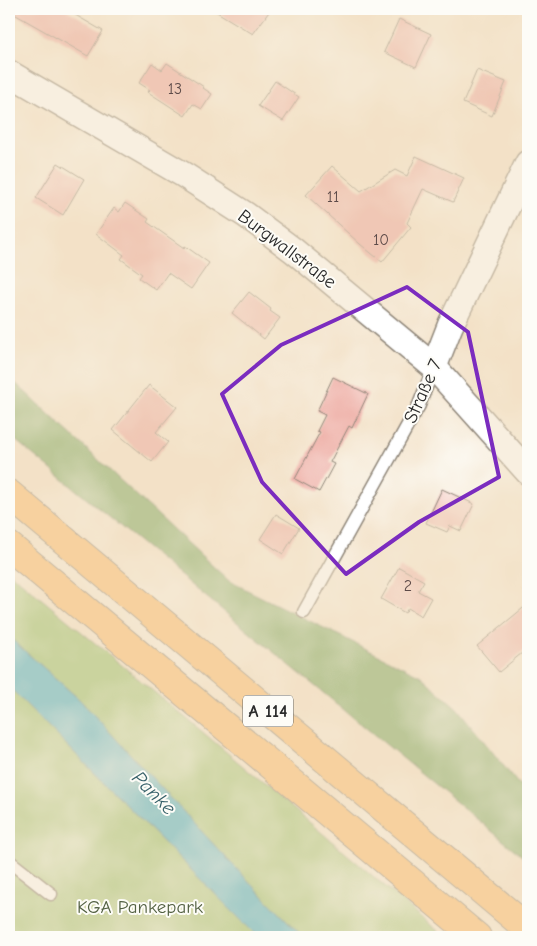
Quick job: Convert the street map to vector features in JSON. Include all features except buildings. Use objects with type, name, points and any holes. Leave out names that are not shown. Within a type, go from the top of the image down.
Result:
[{"type":"highway","name":"A 114","points":[[9,494],[528,929]]},
{"type":"highway","name":"A 114","points":[[9,546],[477,937]]},
{"type":"street","name":"Burgwallstraße","points":[[9,73],[184,175],[246,215],[293,250],[434,367],[528,472]]},
{"type":"street","name":"Straße 7","points":[[434,367],[450,326],[528,163]]},
{"type":"lane","name":"Straße 7","points":[[304,612],[419,405],[434,367]]},
{"type":"lane","points":[[9,861],[51,894]]},
{"type":"highlighted area","points":[[407,287],[468,332],[499,477],[419,522],[346,574],[262,482],[222,394],[281,345]]},
{"type":"green space","points":[[9,377],[229,581],[421,676],[457,708],[528,796],[528,861],[9,435]]},
{"type":"green space","points":[[9,572],[199,729],[445,937],[303,937],[230,862],[80,700],[9,637]]},
{"type":"green space","name":"KGA Pankepark","points":[[9,687],[258,937],[9,937]]},
{"type":"water","name":"Panke","points":[[9,637],[80,700],[230,862],[303,937],[258,937],[9,687]]}]
